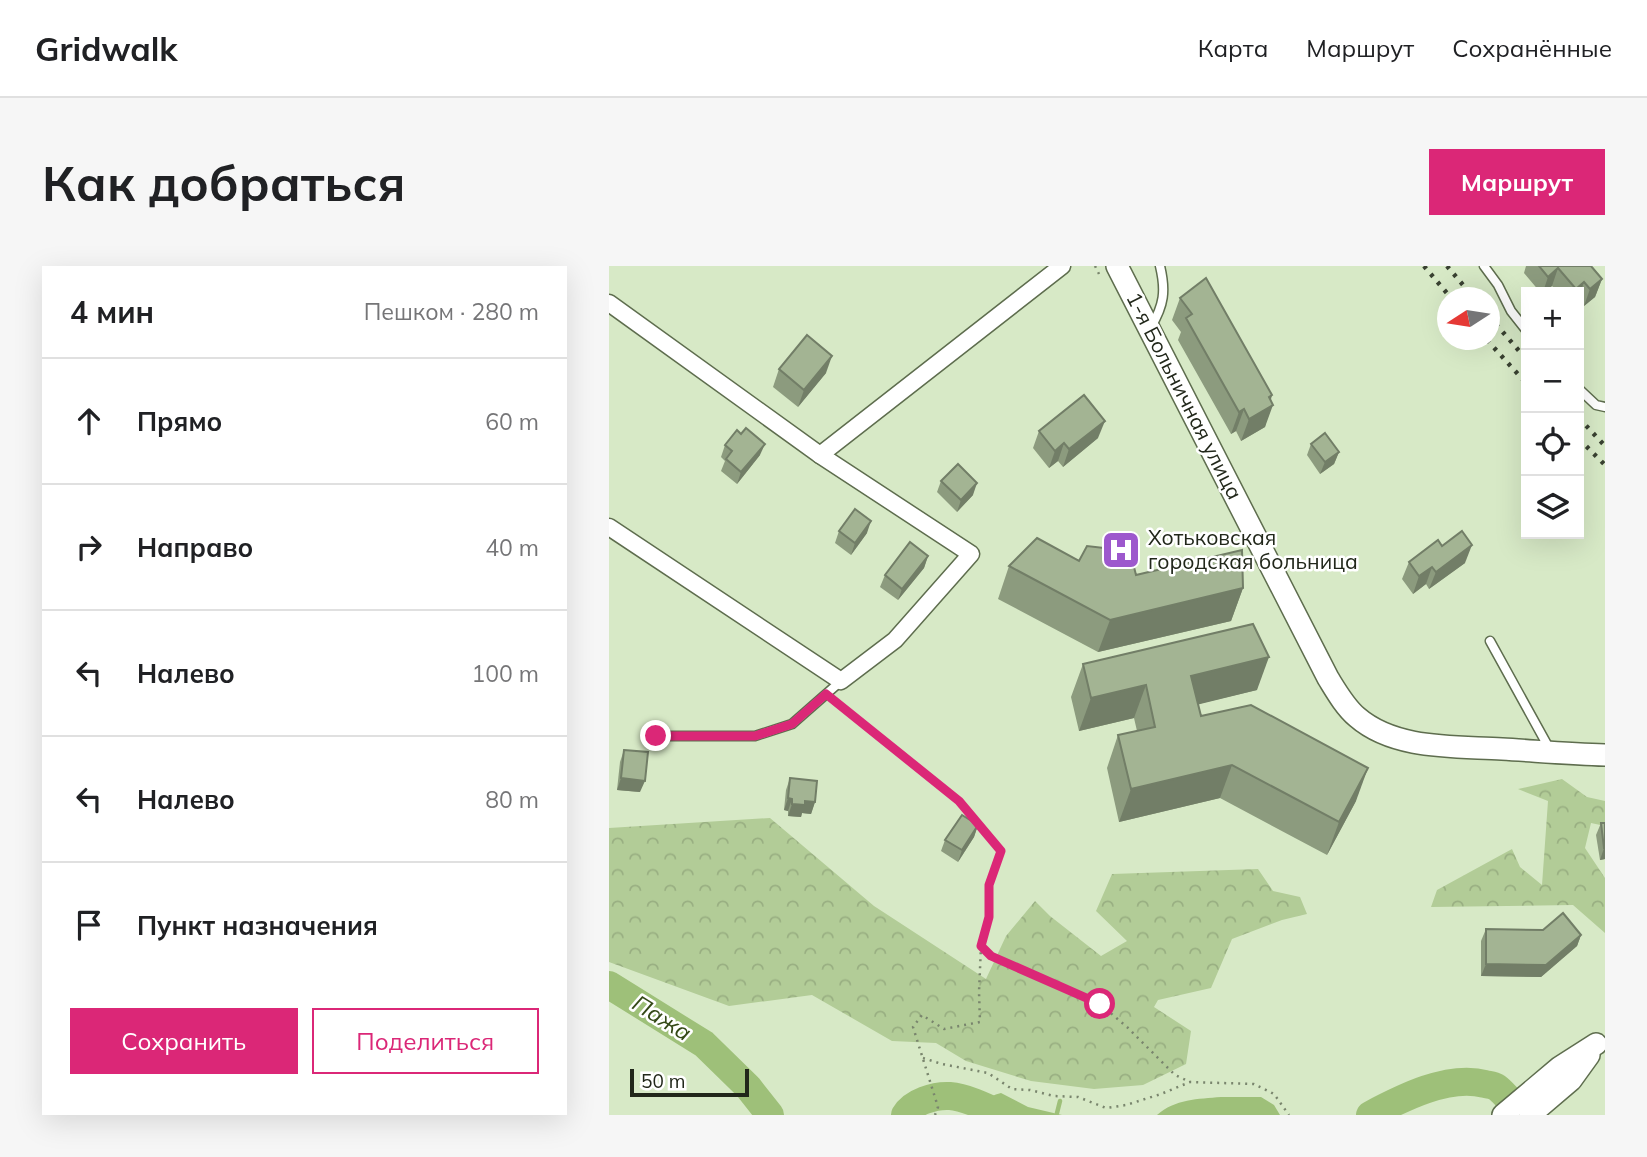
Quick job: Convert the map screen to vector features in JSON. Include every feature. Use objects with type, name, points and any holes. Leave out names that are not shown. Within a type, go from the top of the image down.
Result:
[{"type":"main road","name":"1-я Больничная улица","points":[[1103,267],[1150,330],[1328,678],[1356,717],[1391,736],[1411,741],[1601,756]]},
{"type":"main road","points":[[1530,1115],[1565,1073],[1600,1039]]},
{"type":"main road","points":[[1503,1115],[1565,1073]]},
{"type":"street","points":[[820,455],[1062,266]]},
{"type":"street","points":[[609,303],[820,455],[971,554],[895,640],[841,681],[609,527]]},
{"type":"lane","points":[[1150,330],[1164,296],[1160,266]]},
{"type":"lane","points":[[1484,266],[1521,324]]},
{"type":"lane","points":[[1584,394],[1596,405],[1605,407]]},
{"type":"lane","points":[[1490,641],[1552,752]]},
{"type":"lane","points":[[656,736],[755,736],[792,724],[841,681]]},
{"type":"path","points":[[826,694],[959,801],[1001,851],[989,885],[989,917],[981,946],[979,1022],[944,1029],[922,1015],[913,1027],[929,1075],[937,1107],[935,1115]]},
{"type":"path","points":[[981,946],[991,956],[1100,1004],[1175,1075],[1190,1082],[1254,1084],[1273,1094],[1289,1115]]},
{"type":"path","points":[[923,1057],[942,1064],[988,1073],[1012,1088],[1054,1096],[1078,1097],[1106,1108],[1126,1105],[1190,1082]]},
{"type":"green space","points":[[1562,779],[1587,797],[1605,801],[1605,826],[1591,823],[1585,848],[1605,878],[1605,933],[1573,905],[1431,907],[1437,890],[1512,849],[1520,867],[1542,885],[1548,801],[1518,789]]},
{"type":"green space","points":[[770,818],[874,906],[986,979],[1006,936],[1035,901],[1101,956],[1127,941],[1096,911],[1112,874],[1258,869],[1273,891],[1300,897],[1307,914],[1282,920],[1232,939],[1211,988],[1158,1000],[1154,1007],[1191,1031],[1186,1064],[1143,1085],[1094,1089],[1031,1081],[966,1061],[936,1043],[892,1041],[812,995],[729,1006],[609,962],[609,828]]},
{"type":"shaded area","points":[[1001,1093],[1028,1107],[1062,1115],[971,1115],[984,1101]]},
{"type":"shaded area","points":[[1221,1097],[1261,1097],[1274,1105],[1280,1115],[1157,1115],[1179,1103]]},
{"type":"building","points":[[1539,266],[1591,266],[1602,279],[1590,289],[1584,282],[1574,287],[1558,268],[1548,277]]},
{"type":"building","points":[[1206,278],[1272,395],[1269,397],[1273,405],[1249,419],[1244,409],[1239,412],[1186,318],[1192,314],[1180,298]]},
{"type":"building","points":[[807,335],[832,356],[804,390],[779,369]]},
{"type":"building","points":[[1084,395],[1105,421],[1069,449],[1064,443],[1055,451],[1039,431]]},
{"type":"building","points":[[746,428],[765,444],[741,472],[726,459],[732,451],[725,445],[737,430],[741,434]]},
{"type":"building","points":[[1325,433],[1339,452],[1325,462],[1311,444]]},
{"type":"building","points":[[958,464],[977,483],[961,500],[941,481]]},
{"type":"building","points":[[855,509],[871,521],[855,543],[839,531]]},
{"type":"building","points":[[1462,531],[1472,545],[1436,572],[1432,567],[1419,576],[1409,562],[1438,540],[1442,546]]},
{"type":"building","points":[[1037,538],[1079,561],[1087,546],[1130,551],[1136,575],[1242,550],[1243,588],[1110,620],[1009,566]]},
{"type":"building","points":[[910,542],[928,556],[902,589],[885,575]]},
{"type":"building","points":[[1253,624],[1269,657],[1191,676],[1201,716],[1251,705],[1368,768],[1339,822],[1232,765],[1131,789],[1118,735],[1155,727],[1146,685],[1091,698],[1083,664]]},
{"type":"building","points":[[624,750],[648,752],[645,781],[621,778]]},
{"type":"building","points":[[790,778],[817,781],[815,802],[805,801],[805,805],[792,804],[792,799],[788,798]]},
{"type":"building","points":[[962,815],[978,825],[962,850],[945,840]]},
{"type":"building","points":[[1601,823],[1605,823],[1605,848],[1604,848]]},
{"type":"building","points":[[1563,913],[1581,935],[1546,965],[1486,964],[1486,929],[1543,930]]},
{"type":"waterway","name":"Пажа","points":[[609,985],[704,1044],[748,1087],[770,1115]]},
{"type":"waterway","name":"Пажа","points":[[1370,1115],[1426,1089],[1456,1082],[1496,1087],[1522,1115]]},
{"type":"waterway","name":"Пажа","points":[[905,1115],[918,1103],[944,1096],[970,1101],[1003,1115]]},
{"type":"waterway","points":[[1057,1113],[1060,1101]]},
{"type":"railway","points":[[1424,266],[1442,287]]},
{"type":"railway","points":[[1447,266],[1465,287]]},
{"type":"railway","points":[[1500,329],[1521,353]]},
{"type":"railway","points":[[1496,350],[1521,377]]},
{"type":"railway","points":[[1584,423],[1605,446]]},
{"type":"railway","points":[[1584,444],[1605,465]]},
{"type":"place","name":"Хотьковская городская больница","points":[[1121,550]]},
{"type":"route","points":[[656,736],[755,736],[792,724],[826,694],[959,801],[1001,851],[989,885],[989,917],[981,946],[991,956],[1100,1004]]}]
